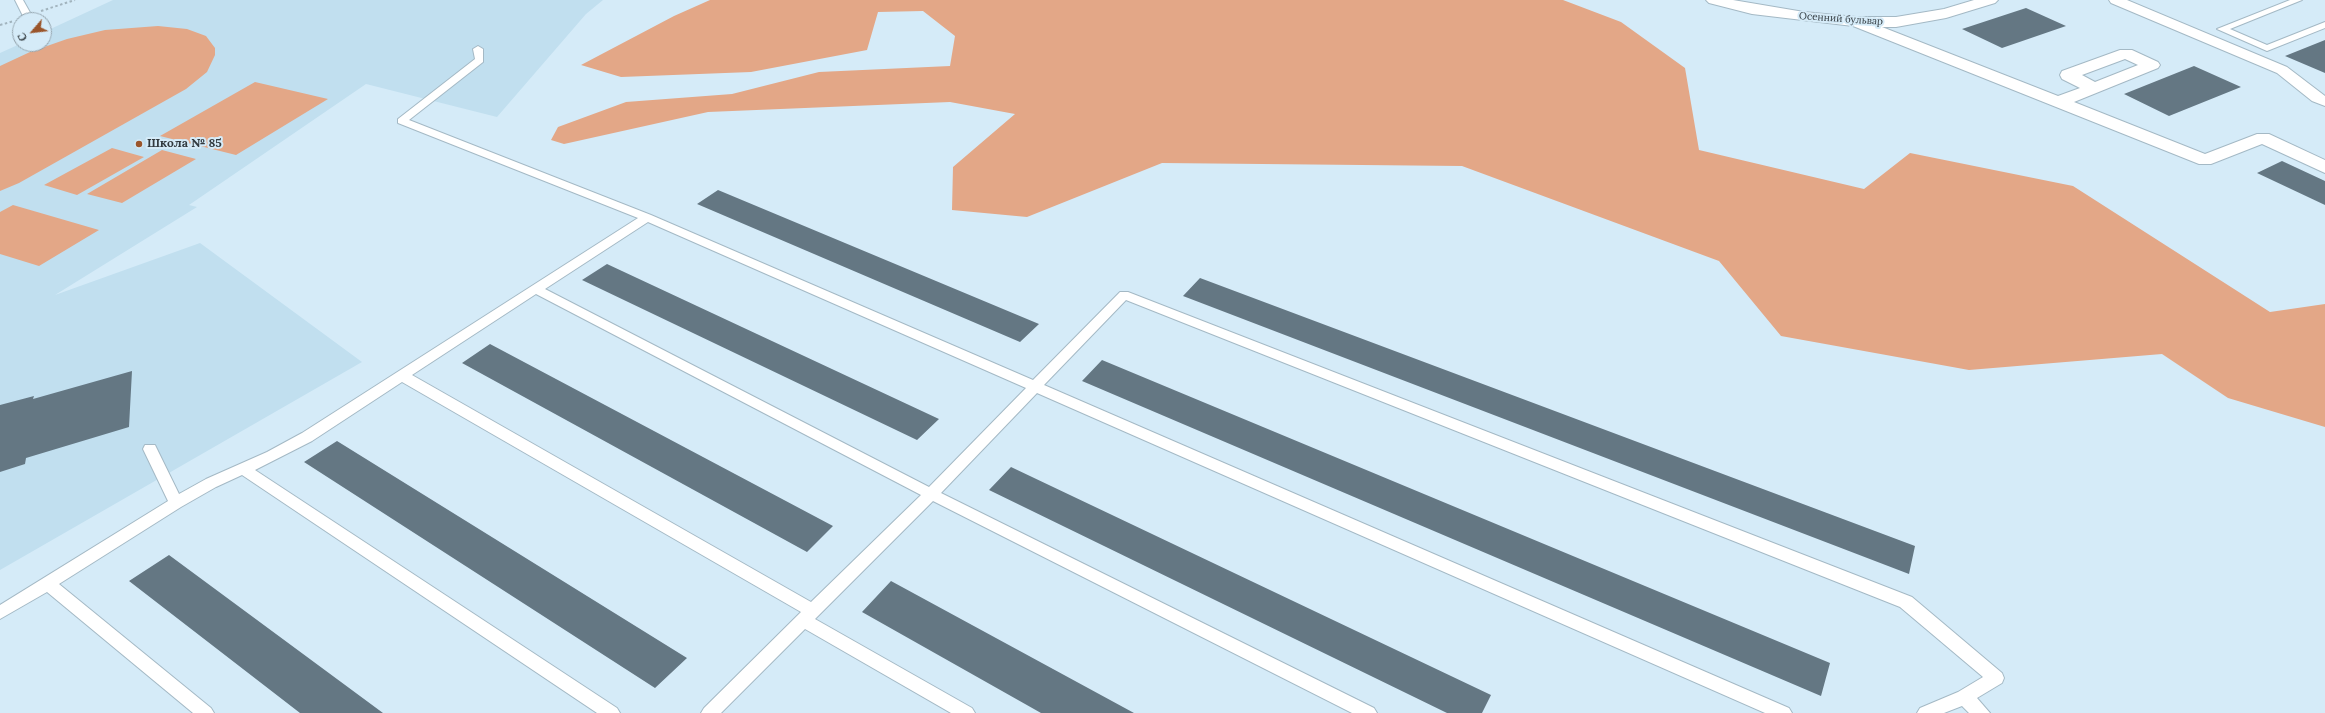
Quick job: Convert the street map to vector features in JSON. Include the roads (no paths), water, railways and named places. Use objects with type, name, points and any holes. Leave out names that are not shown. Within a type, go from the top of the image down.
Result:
[{"type":"street","name":"Осенний бульвар","points":[[1714,0],[1752,9],[1856,22],[1896,22],[1946,13],[1990,0]]},
{"type":"street","points":[[2116,0],[2282,70],[2317,98],[2325,102]]},
{"type":"street","points":[[1856,22],[2205,160],[2263,138],[2325,166]]},
{"type":"street","points":[[2058,102],[2094,88]]},
{"type":"lane","points":[[20,0],[25,12]]},
{"type":"lane","points":[[2298,0],[2222,29],[2268,48],[2325,25]]},
{"type":"lane","points":[[478,48],[480,60],[402,121],[647,217],[1783,713]]},
{"type":"lane","points":[[0,613],[176,503],[211,483],[243,469],[307,437],[647,217]]},
{"type":"lane","points":[[536,289],[931,494],[1368,713]]},
{"type":"lane","points":[[710,713],[931,494],[1124,295],[1906,602],[1996,678],[1964,697],[1926,713]]},
{"type":"lane","points":[[402,376],[809,615],[966,713]]},
{"type":"lane","points":[[150,449],[176,503]]},
{"type":"lane","points":[[243,469],[611,713]]},
{"type":"lane","points":[[48,584],[205,713]]},
{"type":"lane","points":[[1964,697],[1981,713]]},
{"type":"place","name":"Школа № 85","points":[[139,144]]}]
